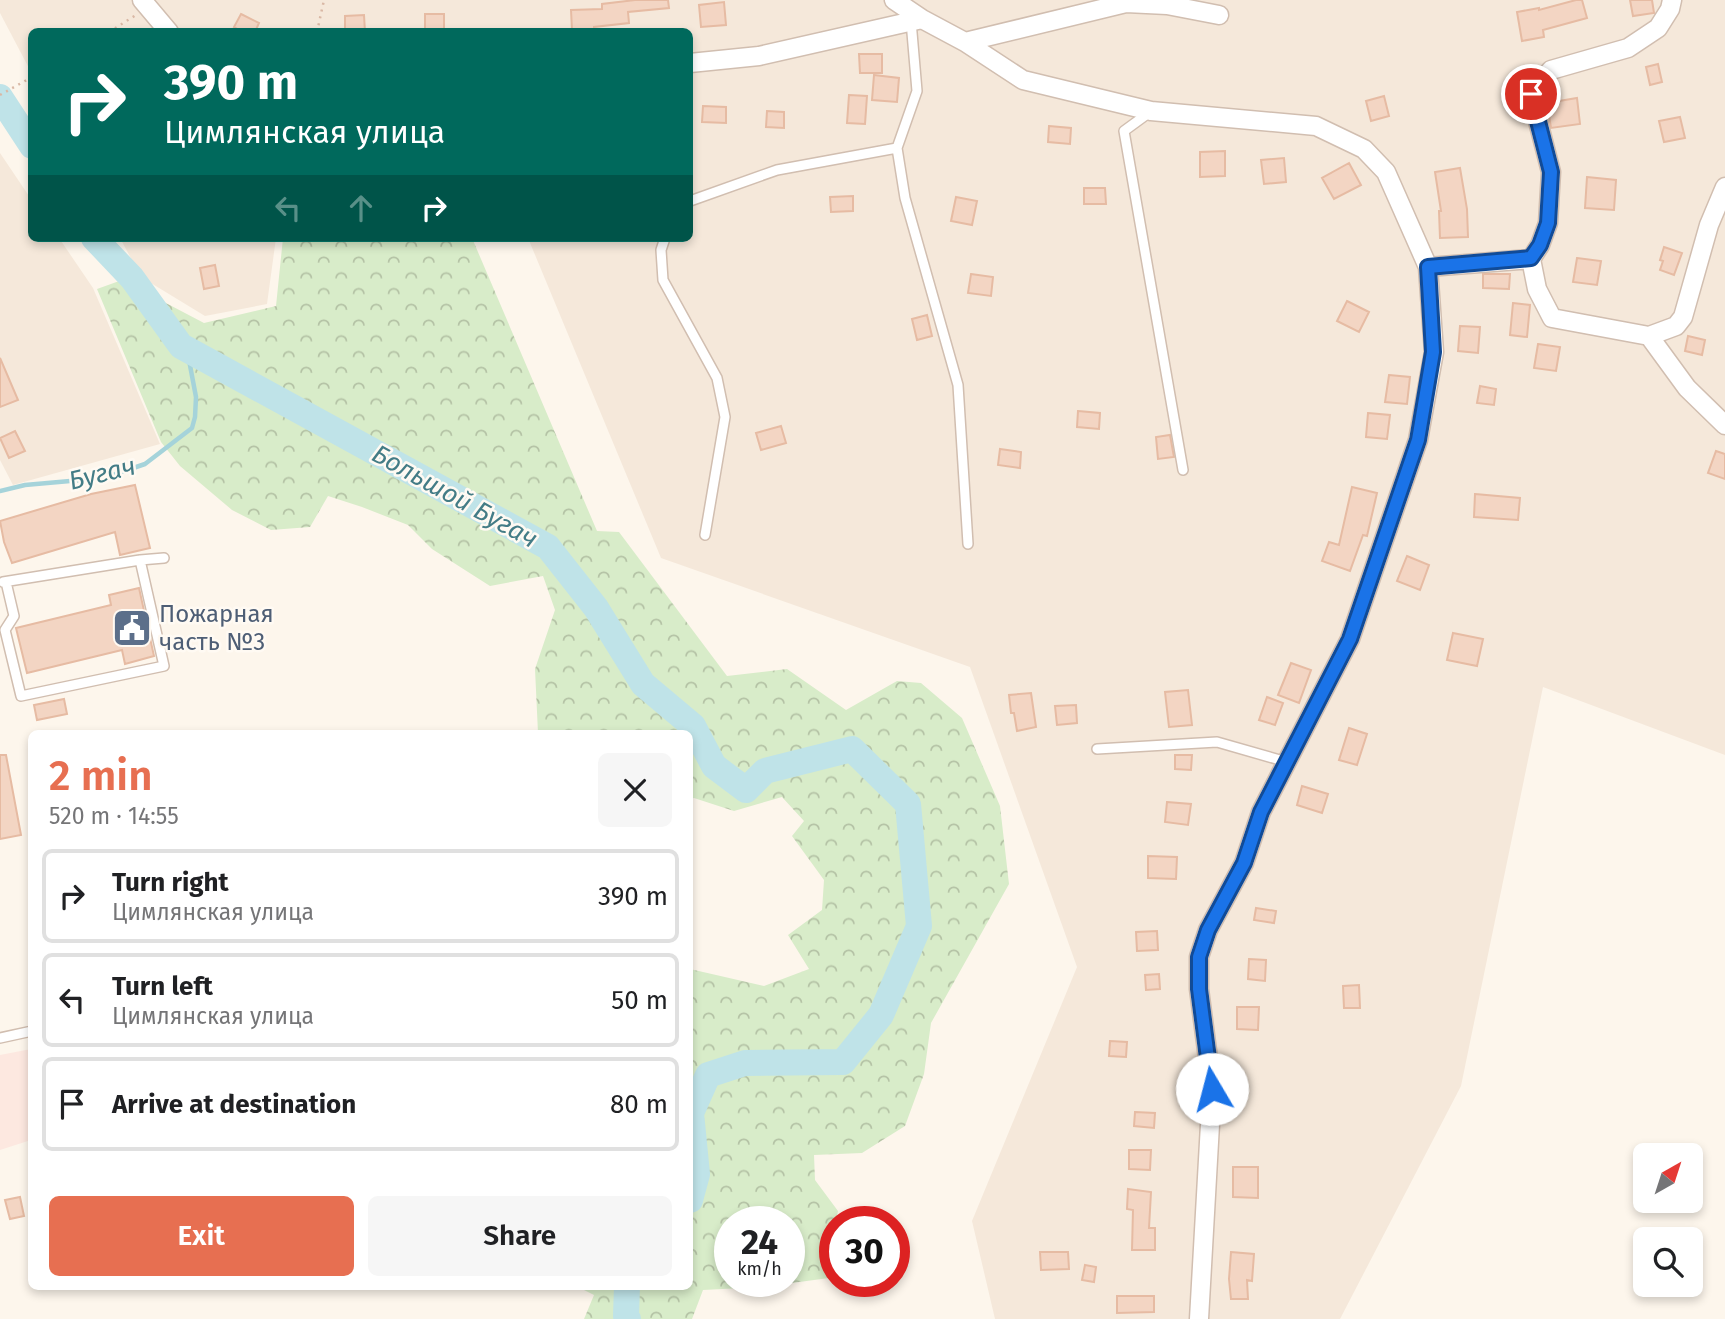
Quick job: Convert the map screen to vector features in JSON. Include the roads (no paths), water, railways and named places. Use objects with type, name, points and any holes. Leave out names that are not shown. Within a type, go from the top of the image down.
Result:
[{"type":"street","points":[[894,0],[917,20],[965,42],[1023,80],[1151,111],[1316,126],[1364,149],[1386,172],[1428,267],[1433,352],[1418,440],[1350,639],[1261,812],[1244,863],[1208,930],[1199,957],[1199,989],[1212,1089],[1199,1319]]},
{"type":"street","points":[[1672,0],[1670,9],[1658,28],[1628,48],[1551,71],[1531,94],[1551,172],[1548,223],[1540,245],[1531,258],[1537,289],[1552,318],[1649,336],[1676,326],[1683,317],[1709,225],[1725,187]]},
{"type":"street","points":[[965,42],[1126,3],[1167,5],[1219,15]]},
{"type":"street","points":[[145,4],[166,28]]},
{"type":"street","points":[[693,63],[759,56],[917,20]]},
{"type":"street","points":[[1428,267],[1531,258]]},
{"type":"street","points":[[1649,336],[1688,388],[1725,425]]},
{"type":"lane","points":[[917,20],[917,91],[897,148],[905,198],[958,385],[968,544]]},
{"type":"lane","points":[[1151,111],[1124,131],[1183,470]]},
{"type":"lane","points":[[693,200],[777,170],[897,148]]},
{"type":"lane","points":[[664,242],[661,250],[663,280],[717,378],[725,417],[705,535]]},
{"type":"lane","points":[[140,560],[164,666],[21,696],[5,630],[14,616],[3,582],[140,560],[164,558]]},
{"type":"lane","points":[[1097,749],[1217,743],[1287,762]]},
{"type":"lane","points":[[0,1038],[28,1032]]},
{"type":"waterway","name":"Большой Бугач","points":[[0,97],[28,140]]},
{"type":"waterway","name":"Большой Бугач","points":[[98,242],[132,278],[181,346],[548,547],[596,608],[643,684],[693,726],[714,766],[746,790],[765,771],[852,749],[908,804],[919,926],[881,1015],[843,1062],[745,1063],[708,1075],[693,1109]]},
{"type":"waterway","name":"Бугач","points":[[0,491],[25,485],[104,478],[145,464],[192,428],[196,397],[189,360],[181,346]]},
{"type":"waterway","name":"Большой Бугач","points":[[693,1133],[697,1174],[693,1189]]},
{"type":"waterway","name":"Большой Бугач","points":[[627,1290],[628,1319]]},
{"type":"place","name":"Пожарная часть №3","points":[[132,628]]}]
